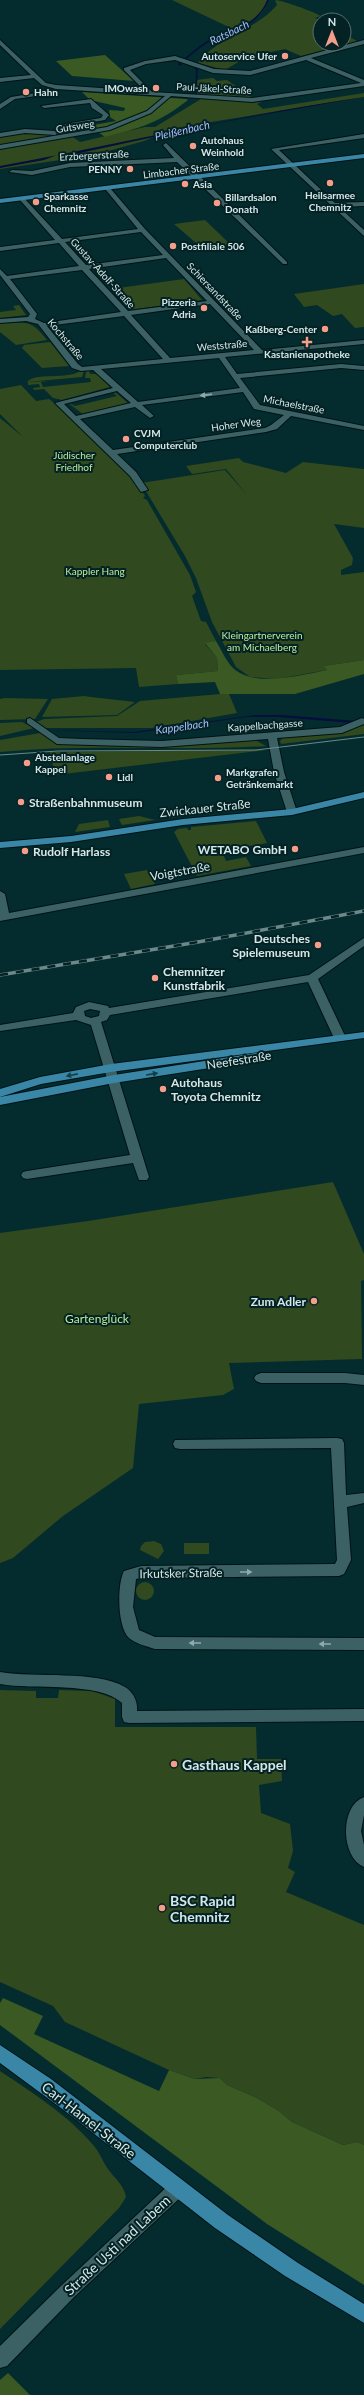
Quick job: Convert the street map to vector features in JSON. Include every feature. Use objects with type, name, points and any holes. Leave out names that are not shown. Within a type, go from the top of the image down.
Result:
[{"type":"main road","name":"Limbacher Straße","points":[[0,201],[198,178],[364,156]]},
{"type":"main road","name":"Zwickauer Straße","points":[[0,845],[71,839],[183,822],[292,812],[364,795]]},
{"type":"main road","name":"Neefestraße","points":[[0,1101],[112,1074],[364,1034]]},
{"type":"main road","name":"Neefestraße","points":[[0,1093],[40,1081],[112,1074],[364,1041]]},
{"type":"main road","name":"Carl-Hamel-Straße","points":[[0,2053],[73,2106],[177,2189]]},
{"type":"main road","name":"Straße Usti nad Labem","points":[[177,2189],[304,2279],[364,2314]]},
{"type":"street","points":[[0,42],[34,77],[51,91]]},
{"type":"street","points":[[150,93],[126,69],[145,63],[175,58],[213,71],[250,72],[304,56],[364,42]]},
{"type":"street","points":[[0,46],[51,91]]},
{"type":"street","points":[[304,56],[364,83]]},
{"type":"street","points":[[0,80],[34,77]]},
{"type":"street","name":"Paul-Jäkel-Straße","points":[[0,107],[13,98],[65,90],[87,89],[257,100],[364,83]]},
{"type":"street","name":"Gutsweg","points":[[0,147],[108,129],[149,112],[169,95]]},
{"type":"street","points":[[44,106],[91,101],[95,104],[94,107],[106,115],[103,119],[67,125],[66,128],[70,130]]},
{"type":"street","name":"Gutsweg","points":[[0,135],[24,131],[54,133],[116,122],[141,111],[149,112]]},
{"type":"street","points":[[362,232],[274,148],[364,136]]},
{"type":"street","points":[[166,145],[178,160],[285,263]]},
{"type":"street","name":"Erzbergerstraße","points":[[12,172],[32,173],[70,165],[102,166],[178,160]]},
{"type":"street","name":"Schiersandstraße","points":[[108,189],[143,230],[260,352]]},
{"type":"street","name":"Gustav-Adolf-Straße","points":[[22,199],[168,360]]},
{"type":"street","points":[[333,205],[364,204]]},
{"type":"street","points":[[0,250],[143,230]]},
{"type":"street","points":[[6,278],[168,256]]},
{"type":"street","name":"Kochstraße","points":[[0,271],[34,314],[37,322],[75,366],[81,369]]},
{"type":"street","points":[[0,321],[37,322],[126,313],[211,302]]},
{"type":"street","name":"Weststraße","points":[[81,369],[364,342]]},
{"type":"street","name":"Michaelstraße","points":[[220,356],[236,376],[257,407],[364,428]]},
{"type":"street","points":[[236,376],[341,366],[364,368]]},
{"type":"street","points":[[95,368],[150,416]]},
{"type":"street","points":[[118,389],[59,403],[133,474],[144,490]]},
{"type":"street","points":[[76,418],[136,404],[245,390]]},
{"type":"street","name":"Hoher Weg","points":[[110,453],[266,430],[274,427],[288,414]]},
{"type":"street","name":"Kappelbachgasse","points":[[30,720],[38,729],[57,741],[162,744],[272,737],[342,730],[359,723]]},
{"type":"street","points":[[272,737],[279,772],[292,812]]},
{"type":"street","name":"Voigtstraße","points":[[2,918],[364,850]]},
{"type":"street","points":[[0,894],[2,918]]},
{"type":"street","points":[[106,1012],[312,978],[364,941]]},
{"type":"street","points":[[312,978],[340,1038]]},
{"type":"street","points":[[78,1016],[80,1009],[89,1005],[100,1006],[106,1012]]},
{"type":"street","points":[[0,1028],[78,1016],[87,1021],[95,1021],[103,1018],[106,1012]]},
{"type":"street","points":[[95,1021],[143,1177]]},
{"type":"street","points":[[27,1176],[138,1158]]},
{"type":"street","points":[[261,1378],[345,1378],[364,1380]]},
{"type":"street","name":"Irkutsker Straße","points":[[180,1444],[337,1443],[343,1556],[342,1566],[339,1570],[334,1571],[141,1572],[129,1575],[126,1607],[133,1633],[142,1639],[155,1643],[364,1644]]},
{"type":"street","points":[[340,1505],[345,1501],[364,1498]]},
{"type":"street","points":[[0,1678],[22,1682],[92,1683],[106,1686],[121,1692],[128,1699],[130,1705],[129,1717],[364,1715]]},
{"type":"street","points":[[364,1804],[358,1809],[353,1827],[355,1844],[364,1860]]},
{"type":"street","name":"Straße Usti nad Labem","points":[[0,2359],[68,2291],[177,2189]]},
{"type":"green space","points":[[172,0],[267,0],[266,6],[256,19],[235,30]]},
{"type":"green space","points":[[275,0],[298,6],[312,12],[312,52],[318,52],[301,56],[285,49],[240,61],[225,70],[198,63],[216,46],[248,28],[268,14],[277,5]]},
{"type":"green space","points":[[352,38],[359,42],[352,44]]},
{"type":"green space","points":[[105,55],[134,81],[72,76],[56,61]]},
{"type":"green space","points":[[213,78],[217,81],[227,80],[256,100],[196,96],[197,80]]},
{"type":"green space","points":[[82,92],[188,100],[178,108],[149,124],[129,131],[105,137],[98,132],[75,136],[66,130],[116,121],[110,117],[109,110],[124,111],[125,108],[90,100]]},
{"type":"green space","points":[[364,93],[364,97],[211,122],[165,132],[144,141],[94,155],[0,169],[0,135],[24,132],[66,132],[80,142],[145,127],[155,127],[201,99],[263,101],[257,104],[263,109]]},
{"type":"green space","points":[[205,220],[231,245],[203,249],[174,224]]},
{"type":"green space","points":[[184,279],[202,300],[129,310],[111,289]]},
{"type":"green space","points":[[364,284],[364,327],[355,328],[342,314],[333,316],[317,305],[304,307],[294,294]]},
{"type":"green space","points":[[19,305],[26,315],[0,318],[0,312],[16,310],[13,306]]},
{"type":"green space","points":[[0,323],[26,323],[36,328],[47,340],[16,345],[0,332]]},
{"type":"green space","points":[[50,342],[69,366],[42,368],[22,348],[24,345]]},
{"type":"green space","points":[[80,371],[84,371],[82,377],[27,382],[37,377],[68,375],[75,374]]},
{"type":"green space","points":[[86,371],[89,371],[90,374],[97,374],[110,387],[62,400],[53,398],[44,389],[34,390],[33,388],[40,387],[39,384],[28,385],[28,382],[48,381],[41,382],[43,387],[91,382],[90,378],[85,378]]},
{"type":"green space","name":"Kappler Hang","points":[[21,385],[36,401],[49,399],[85,428],[132,475],[145,496],[143,498],[147,500],[190,575],[196,592],[192,596],[201,621],[206,622],[216,641],[205,644],[217,658],[218,671],[176,675],[178,684],[139,687],[136,668],[0,670],[0,418],[23,437],[0,414],[0,389]]},
{"type":"green space","points":[[114,391],[129,404],[84,415],[67,402],[75,406],[117,396],[112,392]]},
{"type":"green space","name":"Kleingartnerverein am Michaelberg","points":[[239,458],[243,462],[286,473],[303,462],[364,469],[364,528],[334,524],[353,558],[352,565],[341,570],[341,575],[364,572],[364,660],[325,666],[327,670],[277,679],[250,677],[236,667],[212,622],[196,578],[185,556],[141,483],[225,470],[247,495],[226,469],[192,474],[186,466]]},
{"type":"green space","points":[[216,641],[233,668],[242,674],[253,677],[265,679],[292,677],[327,670],[324,666],[364,660],[364,674],[295,694],[220,694],[215,682],[178,684],[176,675],[218,671],[217,658],[205,643]]},
{"type":"green space","points":[[229,694],[237,713],[152,728],[41,728],[36,722],[44,719],[117,716],[140,701]]},
{"type":"green space","points":[[84,696],[135,702],[117,715],[42,717],[52,699]]},
{"type":"green space","points":[[0,699],[48,699],[35,719],[0,720]]},
{"type":"green space","points":[[22,722],[34,728],[0,736],[0,723]]},
{"type":"green space","points":[[364,725],[364,734],[281,744],[280,741],[284,737],[342,731]]},
{"type":"green space","points":[[40,733],[55,743],[104,744],[253,739],[266,746],[233,748],[66,748],[0,752],[0,740]]},
{"type":"green space","points":[[266,750],[55,775],[50,752]]},
{"type":"green space","points":[[201,807],[200,814],[168,818],[165,812]]},
{"type":"green space","points":[[139,816],[155,820],[122,825],[119,819]]},
{"type":"green space","points":[[108,820],[110,827],[75,832],[79,824]]},
{"type":"green space","points":[[256,821],[267,843],[231,849],[232,853],[223,854],[226,861],[246,857],[251,866],[197,876],[174,832],[178,829],[187,828],[188,830],[191,830],[191,827]]},
{"type":"green space","points":[[147,870],[155,884],[131,889],[124,874]]},
{"type":"green space","name":"Gartenglück","points":[[333,1182],[364,1254],[364,1280],[361,1281],[362,1359],[229,1363],[234,1389],[223,1395],[139,1404],[133,1468],[63,1516],[13,1558],[0,1563],[0,1233],[88,1221]]},
{"type":"green space","points":[[154,1541],[161,1544],[164,1551],[158,1559],[140,1550],[141,1546],[145,1542]]},
{"type":"green space","points":[[184,1543],[209,1543],[209,1554],[184,1554]]},
{"type":"green space","points":[[145,1582],[151,1585],[154,1591],[151,1597],[145,1600],[139,1597],[136,1591],[139,1585]]},
{"type":"green space","name":"BSC Rapid Chemnitz","points":[[0,1690],[36,1691],[36,1698],[58,1698],[59,1690],[93,1691],[115,1699],[115,1727],[256,1727],[257,1759],[281,1759],[282,1781],[259,1785],[261,1813],[290,1824],[293,1851],[288,1868],[295,1872],[286,1892],[364,1925],[364,2145],[357,2142],[343,2145],[292,2122],[279,2111],[257,2098],[227,2085],[220,2078],[206,2077],[195,2079],[169,2070],[65,2022],[53,2006],[0,1982]]},
{"type":"green space","points":[[3,1998],[43,2016],[34,2034],[159,2091],[169,2070],[195,2079],[220,2078],[227,2085],[257,2098],[279,2111],[292,2122],[343,2145],[357,2142],[364,2145],[364,2285],[267,2224],[0,2025],[0,2003]]},
{"type":"green space","points":[[0,2071],[62,2114],[84,2135],[96,2149],[108,2169],[121,2186],[126,2197],[119,2208],[0,2329]]},
{"type":"green space","points":[[8,2373],[30,2395],[0,2395],[0,2380]]},
{"type":"water","points":[[364,97],[218,123],[80,153],[58,155],[272,112]]},
{"type":"water","points":[[56,155],[44,160],[0,168],[0,166]]},
{"type":"water","name":"Kappelbach","points":[[255,715],[282,715],[357,721],[354,723],[278,717],[246,717],[135,733],[43,730],[134,732]]},
{"type":"waterway","name":"Ratsbach","points":[[184,60],[199,47],[209,41],[235,30],[251,21],[264,9],[268,0]]},
{"type":"waterway","name":"Ratsbach","points":[[181,61],[179,64],[181,65]]},
{"type":"waterway","name":"Ratsbach","points":[[195,68],[197,69],[196,94]]},
{"type":"tram line","points":[[0,755],[58,751],[256,750],[364,737]]},
{"type":"railway","points":[[0,975],[198,942],[364,911]]},
{"type":"place","name":"Autoservice Ufer","points":[[285,56]]},
{"type":"place","name":"IMOwash","points":[[156,88]]},
{"type":"place","name":"Hahn","points":[[26,92]]},
{"type":"place","name":"Autohaus Weinhold","points":[[193,146]]},
{"type":"place","name":"PENNY","points":[[130,169]]},
{"type":"place","name":"Heilsarmee Chemnitz","points":[[330,183]]},
{"type":"place","name":"Asia","points":[[185,184]]},
{"type":"place","name":"Sparkasse Chemnitz","points":[[36,202]]},
{"type":"place","name":"Billardsalon Donath","points":[[217,203]]},
{"type":"place","name":"Postfiliale 506","points":[[173,246]]},
{"type":"place","name":"Pizzeria Adria","points":[[204,308]]},
{"type":"place","name":"Kaßberg-Center","points":[[325,329]]},
{"type":"place","name":"Kastanienapotheke","points":[[307,342]]},
{"type":"place","name":"CVJM Computerclub","points":[[126,439]]},
{"type":"place","name":"Abstellanlage Kappel","points":[[27,763]]},
{"type":"place","name":"Lidl","points":[[109,777]]},
{"type":"place","name":"Markgrafen Getränkemarkt","points":[[218,778]]},
{"type":"place","name":"Straßenbahnmuseum","points":[[21,802]]},
{"type":"place","name":"WETABO GmbH","points":[[295,849]]},
{"type":"place","name":"Rudolf Harlass","points":[[25,851]]},
{"type":"place","name":"Deutsches Spielemuseum","points":[[318,945]]},
{"type":"place","name":"Chemnitzer Kunstfabrik","points":[[155,978]]},
{"type":"place","name":"Autohaus Toyota Chemnitz","points":[[163,1089]]},
{"type":"place","name":"Zum Adler","points":[[314,1301]]},
{"type":"place","name":"Gasthaus Kappel","points":[[174,1764]]},
{"type":"place","name":"BSC Rapid Chemnitz","points":[[162,1908]]},
{"type":"water label","name":"Pleißenbach","points":[[182,130]]},
{"type":"park label","name":"Jüdischer Friedhof","points":[[74,460]]}]
